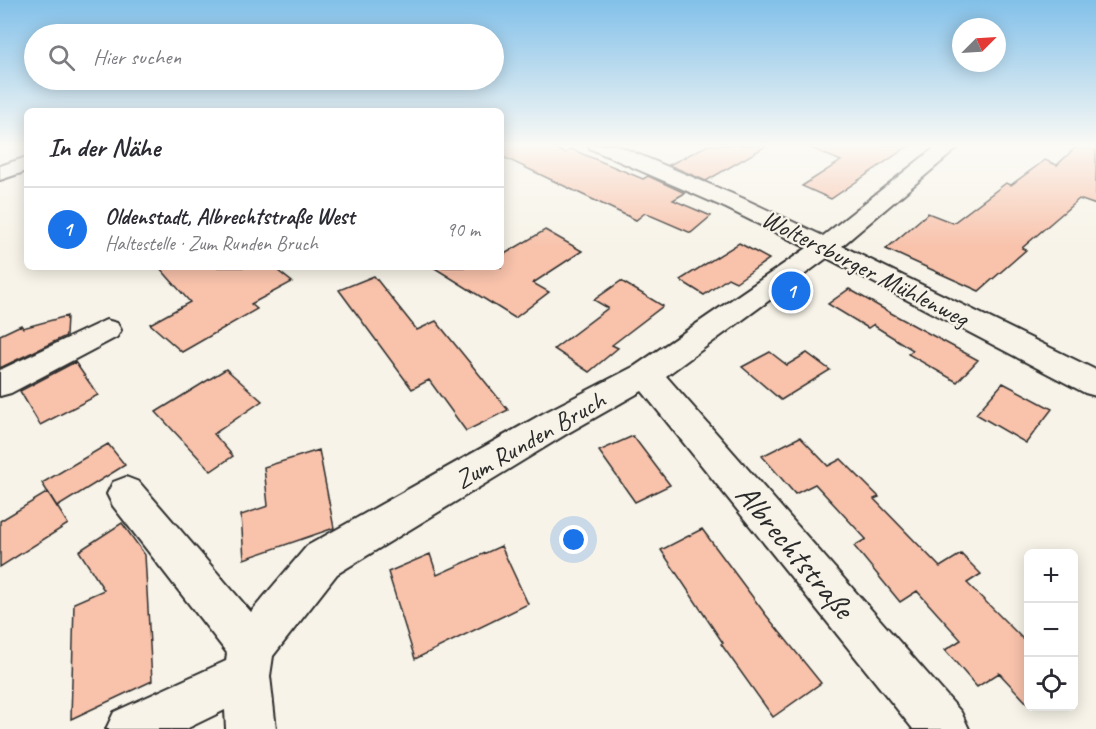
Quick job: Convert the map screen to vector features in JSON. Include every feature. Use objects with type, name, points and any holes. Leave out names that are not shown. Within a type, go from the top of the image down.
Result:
[{"type":"street","name":"Woltersburger Mühlenweg","points":[[682,179],[825,247],[1096,384]]},
{"type":"street","name":"Zum Runden Bruch","points":[[131,729],[249,662],[322,560],[545,429],[646,374],[825,247],[909,179]]},
{"type":"street","points":[[0,384],[106,330]]},
{"type":"street","name":"Albrechtstraße","points":[[646,374],[944,729]]},
{"type":"street","points":[[126,494],[249,662],[251,729]]},
{"type":"building","points":[[550,179],[655,179],[685,193],[673,200],[711,216],[691,233],[645,213],[636,220]]},
{"type":"building","points":[[813,179],[860,179],[831,199],[802,186]]},
{"type":"building","points":[[1019,179],[1096,179],[1096,205],[1079,199],[1022,248],[1026,250],[979,291],[886,249],[928,213],[953,223],[1006,183],[1011,185]]},
{"type":"building","points":[[545,230],[582,251],[533,283],[549,292],[515,318],[438,270],[504,270],[504,254]]},
{"type":"building","points":[[739,243],[769,259],[736,282],[728,278],[704,295],[680,280]]},
{"type":"building","points":[[162,270],[277,270],[292,282],[251,304],[257,309],[182,352],[150,324],[190,302]]},
{"type":"building","points":[[374,276],[417,330],[436,321],[508,410],[466,431],[429,380],[412,389],[339,290]]},
{"type":"building","points":[[621,281],[663,306],[612,345],[618,348],[589,372],[554,349],[608,308],[594,300]]},
{"type":"building","points":[[849,289],[978,360],[957,382],[908,354],[913,350],[874,324],[868,328],[828,304]]},
{"type":"building","points":[[67,316],[66,336],[0,368],[0,335],[21,325],[23,328]]},
{"type":"building","points":[[770,352],[787,365],[807,353],[830,370],[781,400],[742,367]]},
{"type":"building","points":[[75,362],[98,395],[40,425],[20,391]]},
{"type":"building","points":[[226,369],[262,401],[214,434],[233,456],[211,471],[156,412]]},
{"type":"building","points":[[1003,383],[1052,409],[1026,443],[976,414]]},
{"type":"building","points":[[633,436],[670,485],[635,502],[599,451]]},
{"type":"building","points":[[800,437],[828,466],[841,459],[879,497],[874,499],[940,567],[961,554],[981,574],[967,583],[1024,640],[1024,700],[999,673],[977,687],[945,650],[961,640],[917,591],[900,602],[854,546],[866,539],[815,484],[795,494],[762,456]]},
{"type":"building","points":[[108,444],[125,465],[57,507],[42,483]]},
{"type":"building","points":[[319,450],[334,528],[244,559],[241,515],[268,506],[264,467]]},
{"type":"building","points":[[48,492],[68,524],[0,567],[0,521]]},
{"type":"building","points":[[122,523],[145,555],[152,681],[71,719],[74,603],[104,590],[79,551]]},
{"type":"building","points":[[702,529],[766,615],[821,683],[773,717],[721,644],[723,643],[661,550]]},
{"type":"building","points":[[501,546],[528,604],[415,659],[388,572],[430,554],[437,575]]},
{"type":"place","name":"Oldenstadt, Albrechtstraße West","points":[[791,291]]}]
